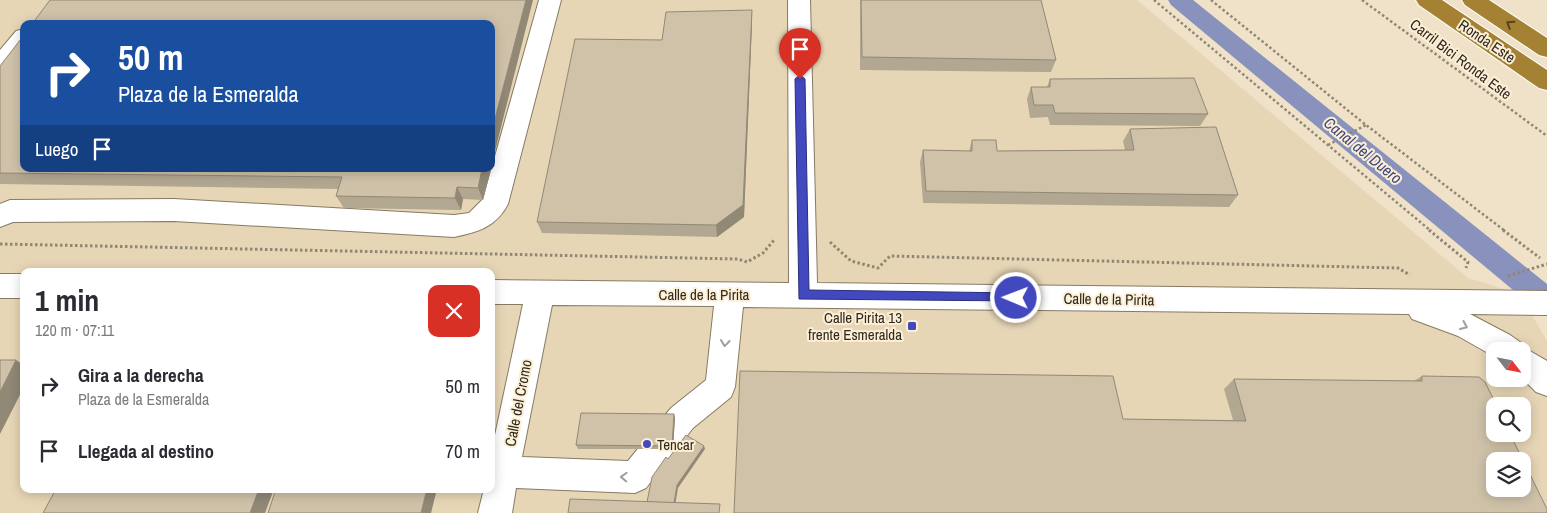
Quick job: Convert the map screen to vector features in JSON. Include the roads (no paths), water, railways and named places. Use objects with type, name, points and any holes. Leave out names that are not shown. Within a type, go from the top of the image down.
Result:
[{"type":"highway","name":"Ronda Este","points":[[1427,0],[1547,82]]},
{"type":"highway","name":"Ronda Este","points":[[1473,0],[1547,49]]},
{"type":"highway","points":[[1520,64],[1547,87]]},
{"type":"street","points":[[0,216],[10,211],[174,210],[454,226],[476,222],[495,204],[550,0]]},
{"type":"street","points":[[799,0],[803,295]]},
{"type":"street","points":[[0,66],[20,42]]},
{"type":"street","points":[[0,286],[20,286]]},
{"type":"street","name":"Calle de la Pirita","points":[[495,292],[1547,303]]},
{"type":"street","name":"Calle del Cromo","points":[[496,513],[540,293]]},
{"type":"street","points":[[504,472],[635,477],[682,418],[720,387],[730,294]]},
{"type":"street","points":[[1384,302],[1424,311],[1462,325],[1497,342]]},
{"type":"street","points":[[1531,366],[1540,373],[1547,382]]},
{"type":"waterway","name":"Canal del Duero","points":[[1179,0],[1547,301]]},
{"type":"place","name":"Calle Pirita 13 frente Esmeralda","points":[[912,326]]},
{"type":"place","name":"Tencar","points":[[647,444]]}]
